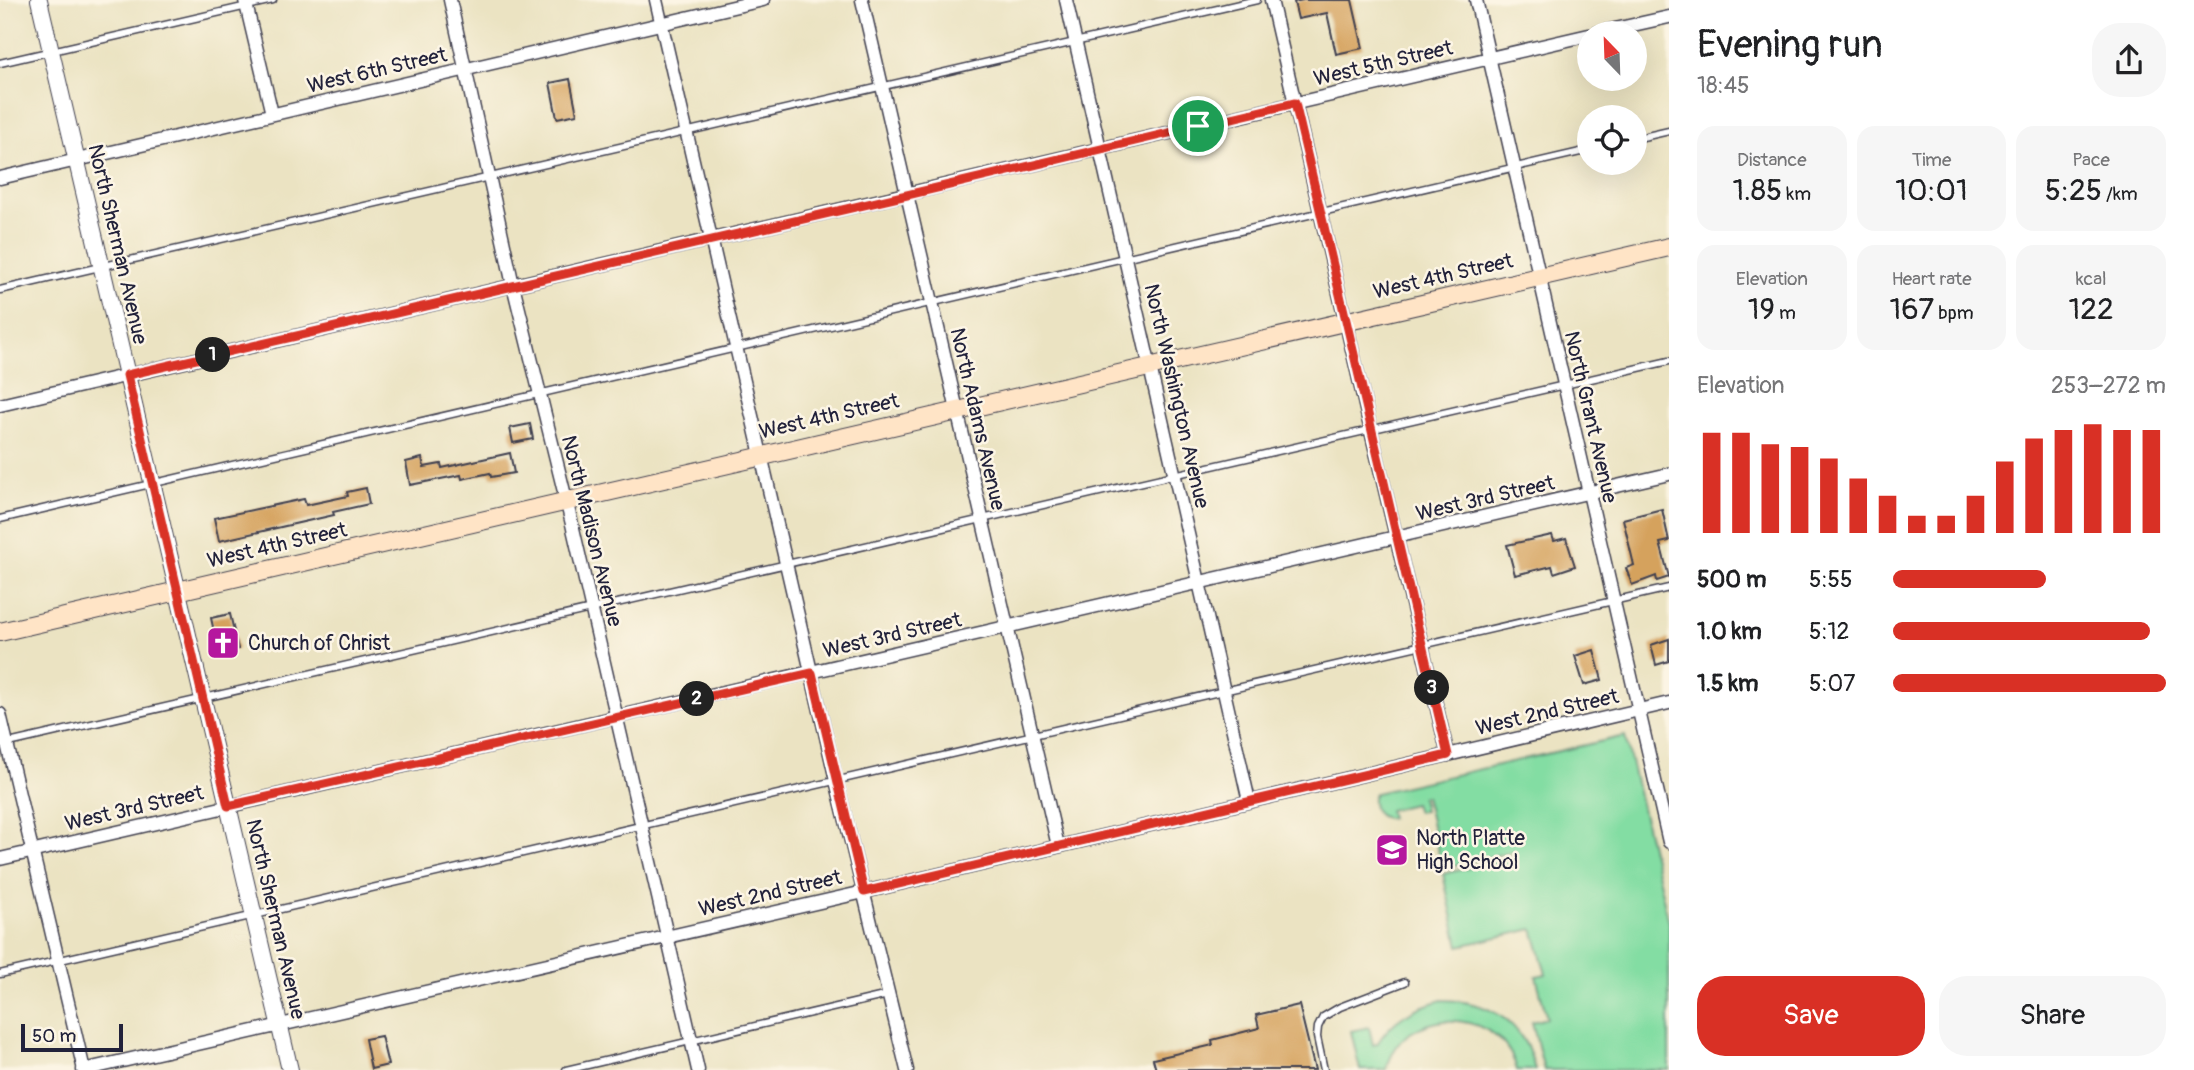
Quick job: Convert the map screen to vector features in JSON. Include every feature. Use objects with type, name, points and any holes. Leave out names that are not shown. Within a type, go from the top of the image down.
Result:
[{"type":"main road","name":"West 4th Street","points":[[0,632],[1669,247]]},
{"type":"street","name":"North Sherman Avenue","points":[[39,0],[290,1070]]},
{"type":"street","name":"North Madison Avenue","points":[[450,0],[513,285],[592,609],[698,1070]]},
{"type":"street","points":[[656,0],[836,780],[908,1070]]},
{"type":"street","name":"West 6th Street","points":[[0,178],[763,0]]},
{"type":"street","name":"North Adams Avenue","points":[[862,0],[1058,846]]},
{"type":"street","name":"North Washington Avenue","points":[[1066,0],[1249,802]]},
{"type":"street","points":[[1271,0],[1448,755]]},
{"type":"street","name":"North Grant Avenue","points":[[1476,0],[1639,710],[1666,813],[1669,842]]},
{"type":"street","points":[[246,3],[272,114]]},
{"type":"street","points":[[1647,22],[1669,17]]},
{"type":"street","name":"West 5th Street","points":[[0,405],[1577,38]]},
{"type":"street","name":"West 3rd Street","points":[[0,859],[1669,474]]},
{"type":"street","name":"West 2nd Street","points":[[84,1070],[1669,704]]},
{"type":"street","points":[[0,714],[4,745],[84,1070]]},
{"type":"lane","points":[[0,63],[246,3],[273,0]]},
{"type":"lane","points":[[0,290],[1257,0]]},
{"type":"lane","points":[[1647,136],[1669,131]]},
{"type":"lane","points":[[0,519],[1577,153]]},
{"type":"lane","points":[[4,745],[1669,361]]},
{"type":"lane","points":[[0,974],[1669,588]]},
{"type":"lane","points":[[1324,1070],[1317,1037],[1323,1017],[1340,1007],[1405,982]]},
{"type":"lane","points":[[566,1070],[890,995]]},
{"type":"green space","points":[[1625,736],[1669,923],[1669,1070],[1544,1070],[1532,1022],[1547,1018],[1536,976],[1546,974],[1533,929],[1459,946],[1443,874],[1515,857],[1515,851],[1442,868],[1425,796],[1421,797],[1424,811],[1417,812],[1414,804],[1389,810],[1391,818],[1382,817],[1376,812],[1373,797],[1375,793]]},
{"type":"green space","points":[[1442,1000],[1475,1005],[1502,1017],[1523,1039],[1535,1070],[1517,1070],[1510,1053],[1500,1040],[1486,1030],[1454,1021],[1437,1022],[1405,1037],[1391,1056],[1386,1070],[1360,1070],[1351,1031],[1369,1027],[1373,1045],[1377,1044],[1405,1015]]},
{"type":"building","points":[[1352,0],[1363,48],[1336,54],[1327,13],[1298,19],[1294,2]]},
{"type":"building","points":[[570,79],[577,114],[557,118],[550,83]]},
{"type":"building","points":[[530,424],[533,439],[513,443],[510,428]]},
{"type":"building","points":[[510,453],[514,473],[491,477],[490,473],[462,479],[461,475],[410,485],[406,462],[422,458],[424,467],[441,464],[442,468]]},
{"type":"building","points":[[366,488],[369,504],[333,512],[334,515],[219,541],[214,518],[304,499],[306,505],[348,496],[347,492]]},
{"type":"building","points":[[1662,509],[1669,541],[1660,543],[1669,577],[1657,581],[1656,576],[1632,585],[1626,568],[1634,565],[1623,519]]},
{"type":"building","points":[[1552,535],[1554,541],[1566,538],[1575,566],[1554,573],[1552,566],[1515,575],[1507,545]]},
{"type":"building","points":[[230,614],[238,649],[219,654],[211,618]]},
{"type":"building","points":[[1669,639],[1669,661],[1656,665],[1651,645]]},
{"type":"building","points":[[1594,650],[1602,680],[1584,685],[1575,656]]},
{"type":"building","points":[[1299,1005],[1315,1070],[1156,1070],[1153,1059],[1213,1045],[1212,1040],[1259,1028],[1256,1015]]},
{"type":"building","points":[[381,1036],[388,1065],[371,1069],[365,1039]]},
{"type":"place","name":"Church of Christ","points":[[223,643]]},
{"type":"place","name":"North Platte High School","points":[[1392,850]]},
{"type":"route","points":[[1295,103],[1448,755],[864,892],[812,673],[228,806],[127,375],[1198,126],[1295,103]]}]
